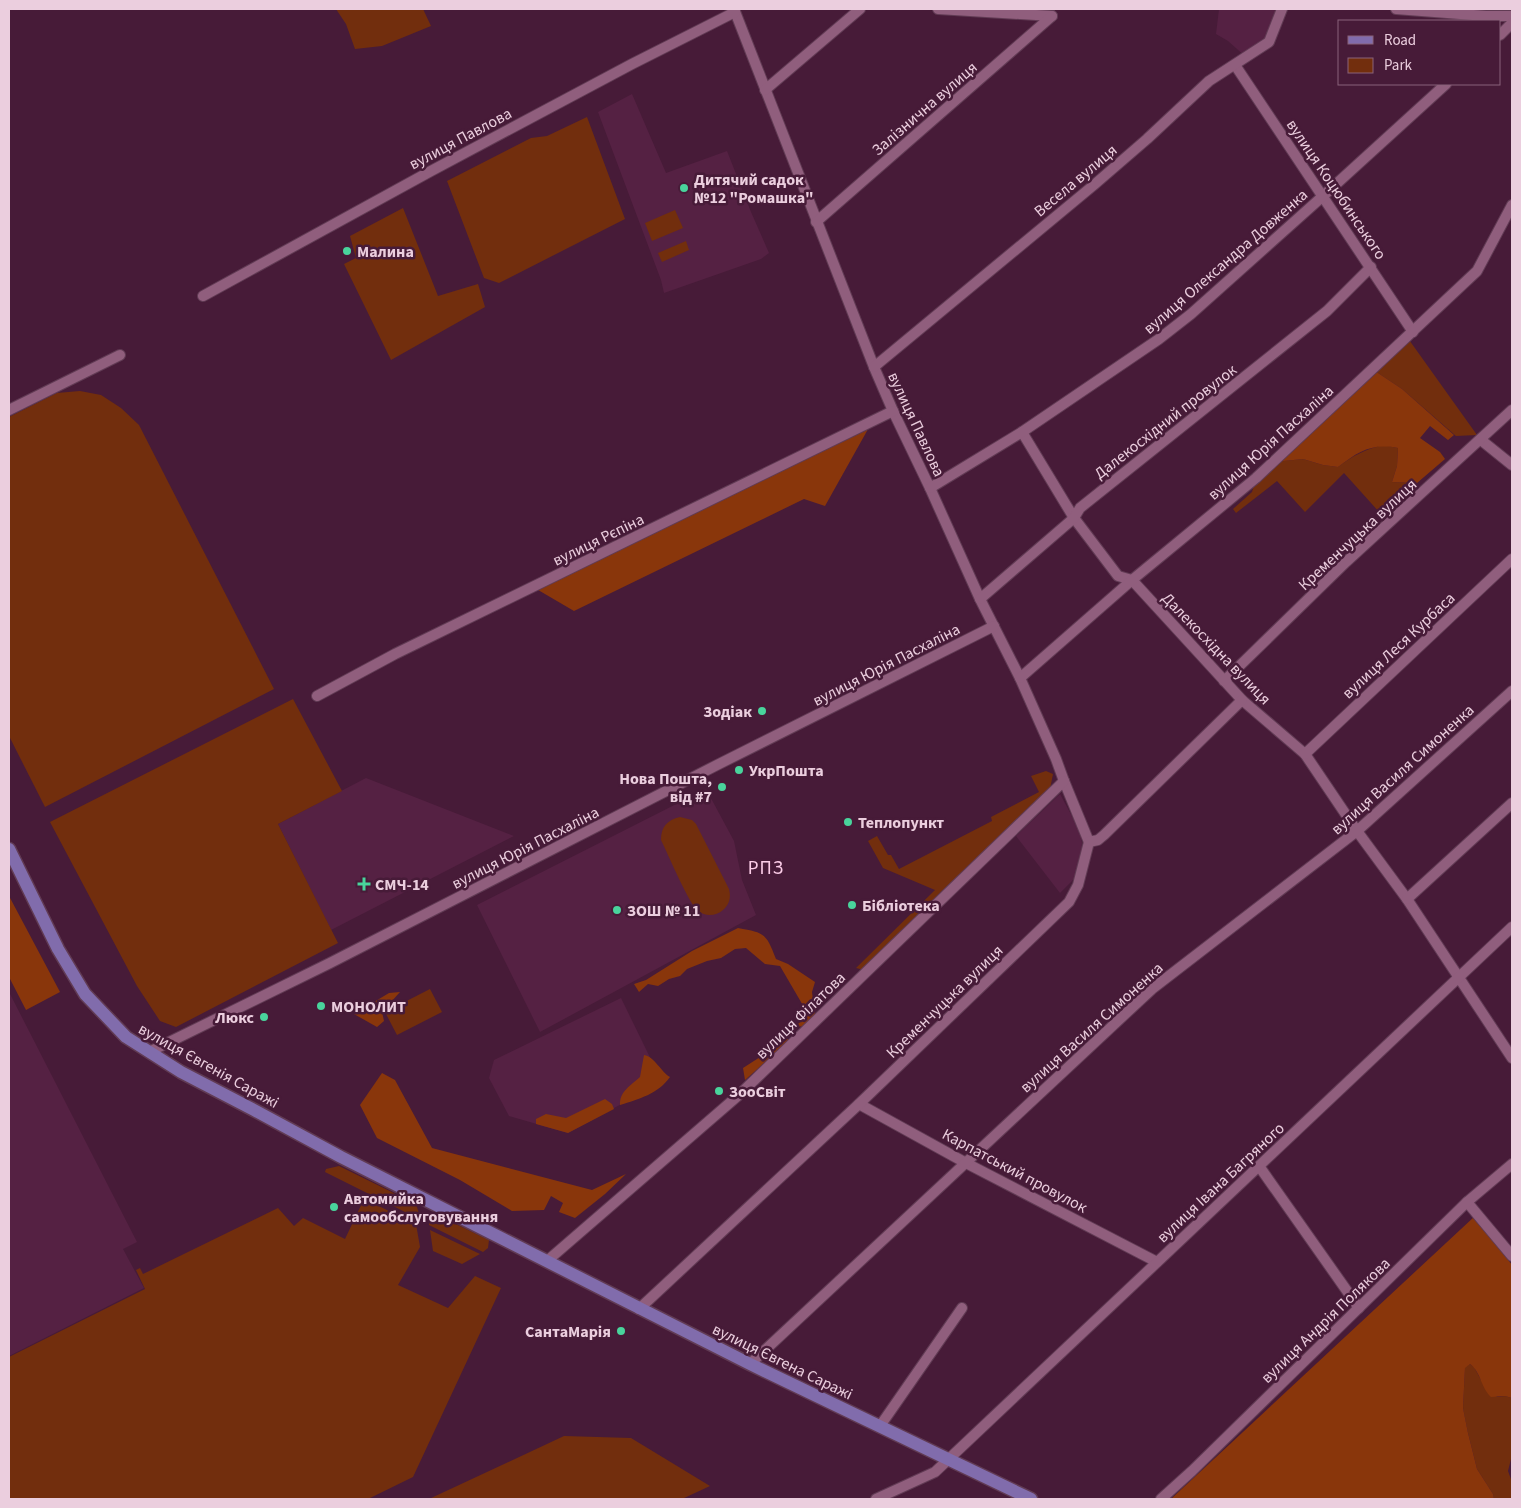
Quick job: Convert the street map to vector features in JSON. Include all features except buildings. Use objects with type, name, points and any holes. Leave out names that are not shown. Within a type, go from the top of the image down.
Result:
[{"type":"main road","name":"вулиця Євгенія Саражі","points":[[9,849],[58,949],[85,994],[126,1037],[181,1072],[341,1157],[523,1248]]},
{"type":"main road","name":"вулиця Євгена Саражі","points":[[523,1248],[750,1364],[1031,1499]]},
{"type":"street","points":[[765,90],[860,9]]},
{"type":"street","points":[[938,9],[1053,12]]},
{"type":"street","name":"Весела вулиця","points":[[874,367],[1095,184],[1209,81],[1270,42],[1282,9]]},
{"type":"street","points":[[1396,9],[1486,16],[1512,16]]},
{"type":"street","name":"вулиця Павлова","points":[[203,296],[431,171],[734,10],[816,222],[893,412],[980,599],[1020,678],[1056,759],[1089,842]]},
{"type":"street","name":"Залізнична вулиця","points":[[816,222],[1053,12]]},
{"type":"street","points":[[1501,33],[1512,23]]},
{"type":"street","name":"вулиця Коцюбинського","points":[[1235,64],[1413,332]]},
{"type":"street","name":"вулиця Олександра Довженка","points":[[930,488],[1022,432],[1159,339],[1191,314],[1445,85]]},
{"type":"street","name":"вулиця Юрія Пасхаліна","points":[[1020,678],[1132,580],[1256,478],[1477,271],[1512,205]]},
{"type":"street","name":"Далекосхідний провулок","points":[[980,599],[1074,518],[1080,508],[1327,311],[1371,267]]},
{"type":"street","points":[[9,410],[120,354]]},
{"type":"street","name":"Кременчуцька вулиця","points":[[1224,681],[1346,562],[1512,410]]},
{"type":"street","name":"вулиця Рєпіна","points":[[317,696],[395,654],[893,412]]},
{"type":"street","name":"Далекосхідна вулиця","points":[[1022,432],[1074,518],[1118,576],[1132,580],[1242,700],[1305,754],[1407,900],[1512,1058]]},
{"type":"street","points":[[1480,440],[1512,465]]},
{"type":"street","name":"вулиця Леся Курбаса","points":[[1305,754],[1512,558]]},
{"type":"street","name":"вулиця Юрія Пасхаліна","points":[[149,1052],[322,968],[717,765],[994,626]]},
{"type":"street","name":"вулиця Василя Симоненка","points":[[750,1364],[1152,989],[1357,831],[1512,691]]},
{"type":"street","points":[[1089,842],[1098,840],[1104,835],[1242,700]]},
{"type":"street","name":"вулиця Філатова","points":[[547,1261],[740,1094],[1064,781]]},
{"type":"street","points":[[1407,900],[1512,803]]},
{"type":"street","name":"Кременчуцька вулиця","points":[[640,1309],[859,1104],[1069,902],[1078,885],[1089,842]]},
{"type":"street","name":"вулиця Івана Багряного","points":[[876,1499],[935,1472],[1512,927]]},
{"type":"street","name":"Карпатський провулок","points":[[859,1104],[966,1163],[1157,1262]]},
{"type":"street","name":"вулиця Андрія Полякова","points":[[1161,1499],[1467,1202],[1512,1164]]},
{"type":"street","points":[[1259,1166],[1359,1308]]},
{"type":"street","points":[[1467,1202],[1512,1256]]},
{"type":"street","points":[[880,1426],[962,1308]]},
{"type":"shaded area","points":[[1219,9],[1282,9],[1269,42],[1246,57],[1228,41],[1216,34]]},
{"type":"shaded area","name":"Дитячий садок №12 \"Ромашка\"","points":[[632,94],[666,173],[727,151],[769,253],[761,259],[664,293],[661,280],[598,112]]},
{"type":"shaded area","points":[[1372,369],[1402,389],[1454,435],[1448,440],[1430,426],[1420,438],[1440,452],[1445,459],[1417,483],[1392,482],[1397,466],[1398,448],[1381,447],[1366,450],[1338,467],[1303,459],[1274,462]]},
{"type":"shaded area","points":[[872,422],[825,506],[804,499],[574,611],[533,587]]},
{"type":"shaded area","name":"СМЧ-14","points":[[366,778],[514,836],[331,930],[278,824]]},
{"type":"shaded area","name":"ЗОШ № 11","points":[[706,789],[734,841],[742,880],[756,915],[540,1032],[477,905]]},
{"type":"shaded area","points":[[1060,794],[1080,831],[1082,843],[1081,863],[1074,879],[1060,893],[1016,836]]},
{"type":"shaded area","points":[[9,896],[60,992],[26,1010],[9,977]]},
{"type":"shaded area","points":[[738,928],[759,933],[767,939],[776,959],[788,964],[815,982],[812,992],[815,1016],[805,1026],[795,1027],[808,1014],[780,966],[765,964],[746,948],[735,949],[721,958],[687,969],[680,976],[669,979],[658,986],[648,984],[639,992],[634,984],[646,980],[692,951]]},
{"type":"shaded area","points":[[9,992],[137,1242],[123,1249],[144,1288],[9,1356]]},
{"type":"shaded area","points":[[400,992],[382,1012],[384,1021],[377,1027],[354,1014],[389,993]]},
{"type":"shaded area","points":[[621,998],[662,1082],[568,1133],[509,1116],[489,1078],[494,1060]]},
{"type":"shaded area","points":[[781,1030],[789,1041],[745,1080],[743,1068],[785,1041]]},
{"type":"shaded area","points":[[644,1055],[648,1056],[670,1077],[654,1092],[620,1105],[621,1096],[640,1077]]},
{"type":"shaded area","points":[[382,1073],[395,1080],[432,1148],[592,1190],[626,1174],[575,1218],[559,1212],[563,1203],[551,1196],[544,1210],[512,1211],[460,1180],[377,1138],[360,1105]]},
{"type":"shaded area","points":[[605,1099],[612,1104],[614,1109],[568,1133],[536,1124],[536,1119],[546,1114],[566,1118]]},
{"type":"shaded area","points":[[1475,1216],[1512,1265],[1512,1398],[1505,1396],[1491,1397],[1474,1367],[1470,1364],[1465,1368],[1463,1408],[1468,1433],[1477,1469],[1493,1494],[1494,1499],[1171,1499]]},
{"type":"green space","points":[[336,9],[423,9],[431,26],[382,46],[355,49],[346,24]]},
{"type":"green space","points":[[587,117],[625,219],[499,283],[484,278],[447,181],[531,138],[547,136]]},
{"type":"green space","points":[[403,208],[438,296],[478,284],[485,307],[391,360],[344,264],[356,258],[350,236]]},
{"type":"green space","points":[[675,210],[683,228],[652,241],[645,223]]},
{"type":"green space","points":[[686,241],[689,250],[662,262],[658,253]]},
{"type":"green space","points":[[1407,337],[1477,435],[1456,436],[1402,389],[1372,369]]},
{"type":"green space","points":[[80,391],[101,395],[121,408],[139,425],[274,689],[45,807],[9,736],[9,417],[57,393]]},
{"type":"green space","points":[[1383,445],[1398,448],[1397,466],[1392,482],[1417,483],[1380,513],[1344,473],[1305,512],[1277,481],[1236,513],[1233,509],[1252,492],[1256,478],[1274,462],[1303,459],[1338,467],[1359,453]]},
{"type":"green space","points":[[293,699],[342,791],[278,824],[338,943],[176,1027],[160,1021],[137,986],[50,822]]},
{"type":"green space","points":[[1046,771],[1053,774],[1050,789],[864,970],[856,968],[935,890],[883,868],[868,841],[877,836],[899,869],[992,821],[991,817],[1039,792],[1031,776]]},
{"type":"green space","points":[[680,817],[692,820],[696,824],[729,889],[729,903],[717,914],[704,914],[694,907],[661,840],[662,831],[666,825]]},
{"type":"green space","points":[[430,989],[442,1012],[397,1035],[385,1012]]},
{"type":"green space","points":[[339,1166],[416,1204],[421,1220],[325,1172],[326,1169]]},
{"type":"green space","points":[[364,1199],[416,1224],[420,1247],[398,1285],[448,1308],[475,1276],[501,1288],[413,1477],[368,1499],[9,1499],[9,1357],[145,1289],[136,1270],[140,1268],[143,1274],[278,1208],[294,1226],[303,1218],[345,1239]]},
{"type":"green space","points":[[433,1213],[489,1240],[488,1248],[483,1252],[429,1225],[429,1218]]},
{"type":"green space","points":[[430,1230],[480,1254],[462,1264],[433,1251]]},
{"type":"green space","points":[[1470,1364],[1474,1367],[1481,1380],[1497,1397],[1505,1396],[1512,1398],[1512,1455],[1508,1471],[1512,1482],[1512,1499],[1494,1499],[1493,1494],[1477,1469],[1463,1408],[1465,1367]]},
{"type":"green space","points":[[564,1436],[631,1438],[710,1486],[682,1499],[429,1499]]},
{"type":"place","name":"Дитячий садок №12 \"Ромашка\"","points":[[684,188]]},
{"type":"place","name":"Малина","points":[[347,251]]},
{"type":"place","name":"Зодіак","points":[[762,711]]},
{"type":"place","name":"УкрПошта","points":[[739,770]]},
{"type":"place","name":"Нова Пошта, від #7","points":[[722,787]]},
{"type":"place","name":"Теплопункт","points":[[848,822]]},
{"type":"place","name":"СМЧ-14","points":[[364,884]]},
{"type":"place","name":"Бібліотека","points":[[852,905]]},
{"type":"place","name":"ЗОШ № 11","points":[[617,910]]},
{"type":"place","name":"МОНОЛИТ","points":[[321,1006]]},
{"type":"place","name":"Люкс","points":[[264,1017]]},
{"type":"place","name":"ЗооСвiт","points":[[719,1091]]},
{"type":"place","name":"Автомийка самообслуговування","points":[[334,1207]]},
{"type":"place","name":"СантаМарія","points":[[621,1331]]},
{"type":"district","name":"РПЗ","points":[[766,867]]}]
